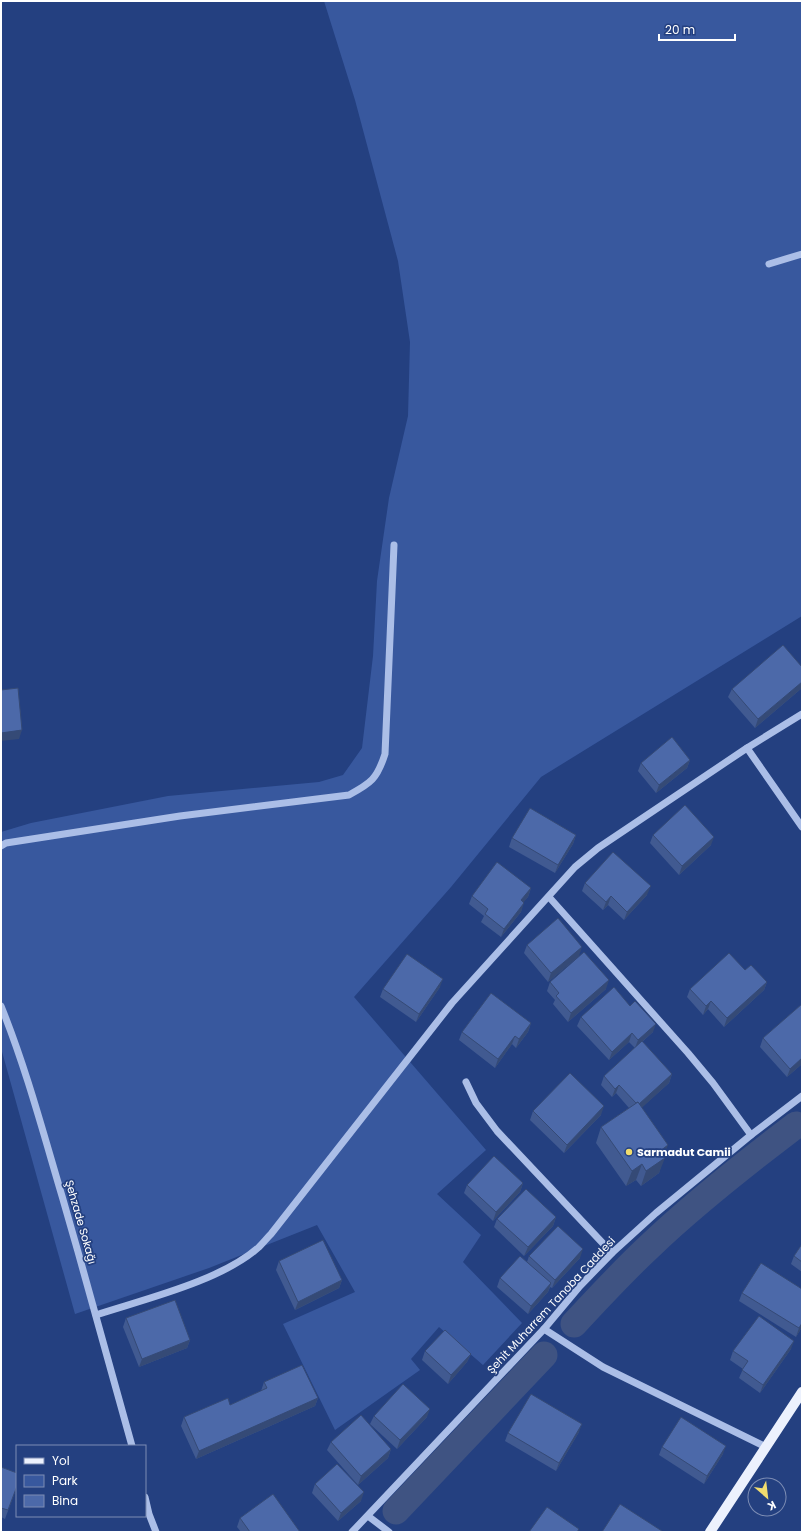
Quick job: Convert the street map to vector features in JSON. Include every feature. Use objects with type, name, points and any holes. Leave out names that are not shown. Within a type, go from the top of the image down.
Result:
[{"type":"main road","points":[[710,1532],[802,1392]]},
{"type":"street","points":[[769,264],[802,254]]},
{"type":"street","points":[[1,846],[6,843],[180,816],[349,794],[367,785],[379,770],[385,754],[394,545]]},
{"type":"street","points":[[96,1316],[186,1286],[224,1269],[258,1247],[271,1234],[452,1003],[575,867],[598,848],[747,748],[802,714]]},
{"type":"street","points":[[747,748],[802,826]]},
{"type":"street","points":[[549,897],[713,1083],[751,1135]]},
{"type":"street","name":"Şehzade Sokağı","points":[[1,1006],[16,1043],[29,1084],[132,1445]]},
{"type":"street","points":[[466,1082],[476,1103],[497,1132],[612,1253]]},
{"type":"street","name":"Şehit Muharrem Tanoba Caddesi","points":[[352,1532],[544,1329],[580,1286],[612,1253],[656,1213],[751,1135],[801,1099]]},
{"type":"street","points":[[544,1329],[603,1367],[766,1447]]},
{"type":"street","points":[[146,1501],[156,1532]]},
{"type":"street","points":[[368,1516],[389,1532]]},
{"type":"green space","points":[[324,1],[802,1],[802,616],[541,777],[451,887],[354,997],[486,1150],[437,1194],[481,1235],[463,1262],[522,1323],[483,1365],[439,1327],[411,1359],[420,1370],[335,1430],[283,1324],[355,1292],[317,1225],[209,1268],[75,1314],[1,1048],[1,832],[31,823],[168,796],[319,782],[343,775],[362,748],[373,656],[377,581],[389,498],[408,416],[410,342],[398,261],[355,100]]},
{"type":"building","points":[[783,645],[802,667],[802,682],[758,719],[732,689]]},
{"type":"building","points":[[18,688],[22,730],[1,733],[1,690]]},
{"type":"building","points":[[672,737],[690,760],[659,785],[641,763]]},
{"type":"building","points":[[685,805],[714,837],[682,866],[653,835]]},
{"type":"building","points":[[530,808],[576,835],[558,865],[512,838]]},
{"type":"building","points":[[613,852],[651,886],[627,912],[611,896],[606,902],[585,883]]},
{"type":"building","points":[[497,862],[531,888],[521,900],[524,903],[504,929],[485,914],[488,909],[472,896]]},
{"type":"building","points":[[558,918],[582,947],[551,973],[527,945]]},
{"type":"building","points":[[584,952],[609,980],[571,1013],[556,996],[559,993],[550,982]]},
{"type":"building","points":[[729,953],[745,970],[751,965],[767,982],[727,1018],[711,1001],[706,1006],[690,989]]},
{"type":"building","points":[[407,954],[443,979],[419,1014],[383,989]]},
{"type":"building","points":[[614,987],[630,1006],[635,1001],[656,1024],[638,1040],[632,1033],[612,1052],[581,1017]]},
{"type":"building","points":[[491,993],[531,1023],[519,1039],[515,1036],[498,1059],[462,1032]]},
{"type":"building","points":[[802,1004],[802,1058],[790,1069],[763,1038]]},
{"type":"building","points":[[642,1041],[672,1074],[639,1104],[638,1102],[636,1103],[619,1085],[615,1089],[604,1076]]},
{"type":"building","points":[[570,1073],[604,1106],[567,1145],[533,1111]]},
{"type":"building","points":[[638,1102],[668,1145],[660,1151],[665,1158],[646,1171],[642,1164],[632,1171],[601,1127]]},
{"type":"building","points":[[494,1156],[523,1183],[496,1212],[467,1185]]},
{"type":"building","points":[[526,1189],[556,1217],[528,1247],[497,1219]]},
{"type":"building","points":[[558,1226],[583,1249],[555,1280],[529,1256]]},
{"type":"building","points":[[323,1240],[342,1280],[298,1302],[279,1261]]},
{"type":"building","points":[[802,1244],[802,1262],[794,1256]]},
{"type":"building","points":[[520,1256],[551,1283],[531,1306],[500,1278]]},
{"type":"building","points":[[761,1263],[802,1289],[802,1323],[799,1328],[742,1293]]},
{"type":"building","points":[[175,1300],[190,1340],[142,1359],[126,1318]]},
{"type":"building","points":[[759,1316],[794,1341],[763,1385],[742,1370],[748,1361],[733,1351]]},
{"type":"building","points":[[445,1330],[471,1354],[451,1375],[425,1351]]},
{"type":"building","points":[[302,1365],[318,1398],[199,1451],[184,1417],[228,1398],[230,1405],[267,1388],[264,1382]]},
{"type":"building","points":[[403,1384],[430,1409],[400,1440],[374,1416]]},
{"type":"building","points":[[531,1394],[582,1424],[559,1463],[508,1433]]},
{"type":"building","points":[[361,1415],[391,1449],[361,1476],[331,1442]]},
{"type":"building","points":[[681,1417],[726,1446],[707,1476],[662,1447]]},
{"type":"building","points":[[337,1464],[364,1492],[341,1513],[315,1484]]},
{"type":"building","points":[[1,1467],[16,1473],[16,1489],[8,1510],[1,1508]]},
{"type":"building","points":[[273,1494],[300,1532],[250,1532],[240,1518]]},
{"type":"building","points":[[620,1504],[662,1531],[602,1532]]},
{"type":"building","points":[[547,1507],[579,1529],[577,1532],[529,1532]]},
{"type":"waterway","points":[[574,1324],[621,1274],[668,1229],[722,1183],[796,1125]]},
{"type":"waterway","points":[[396,1511],[544,1355]]},
{"type":"place","name":"Sarmadut Camii","points":[[629,1152]]}]
